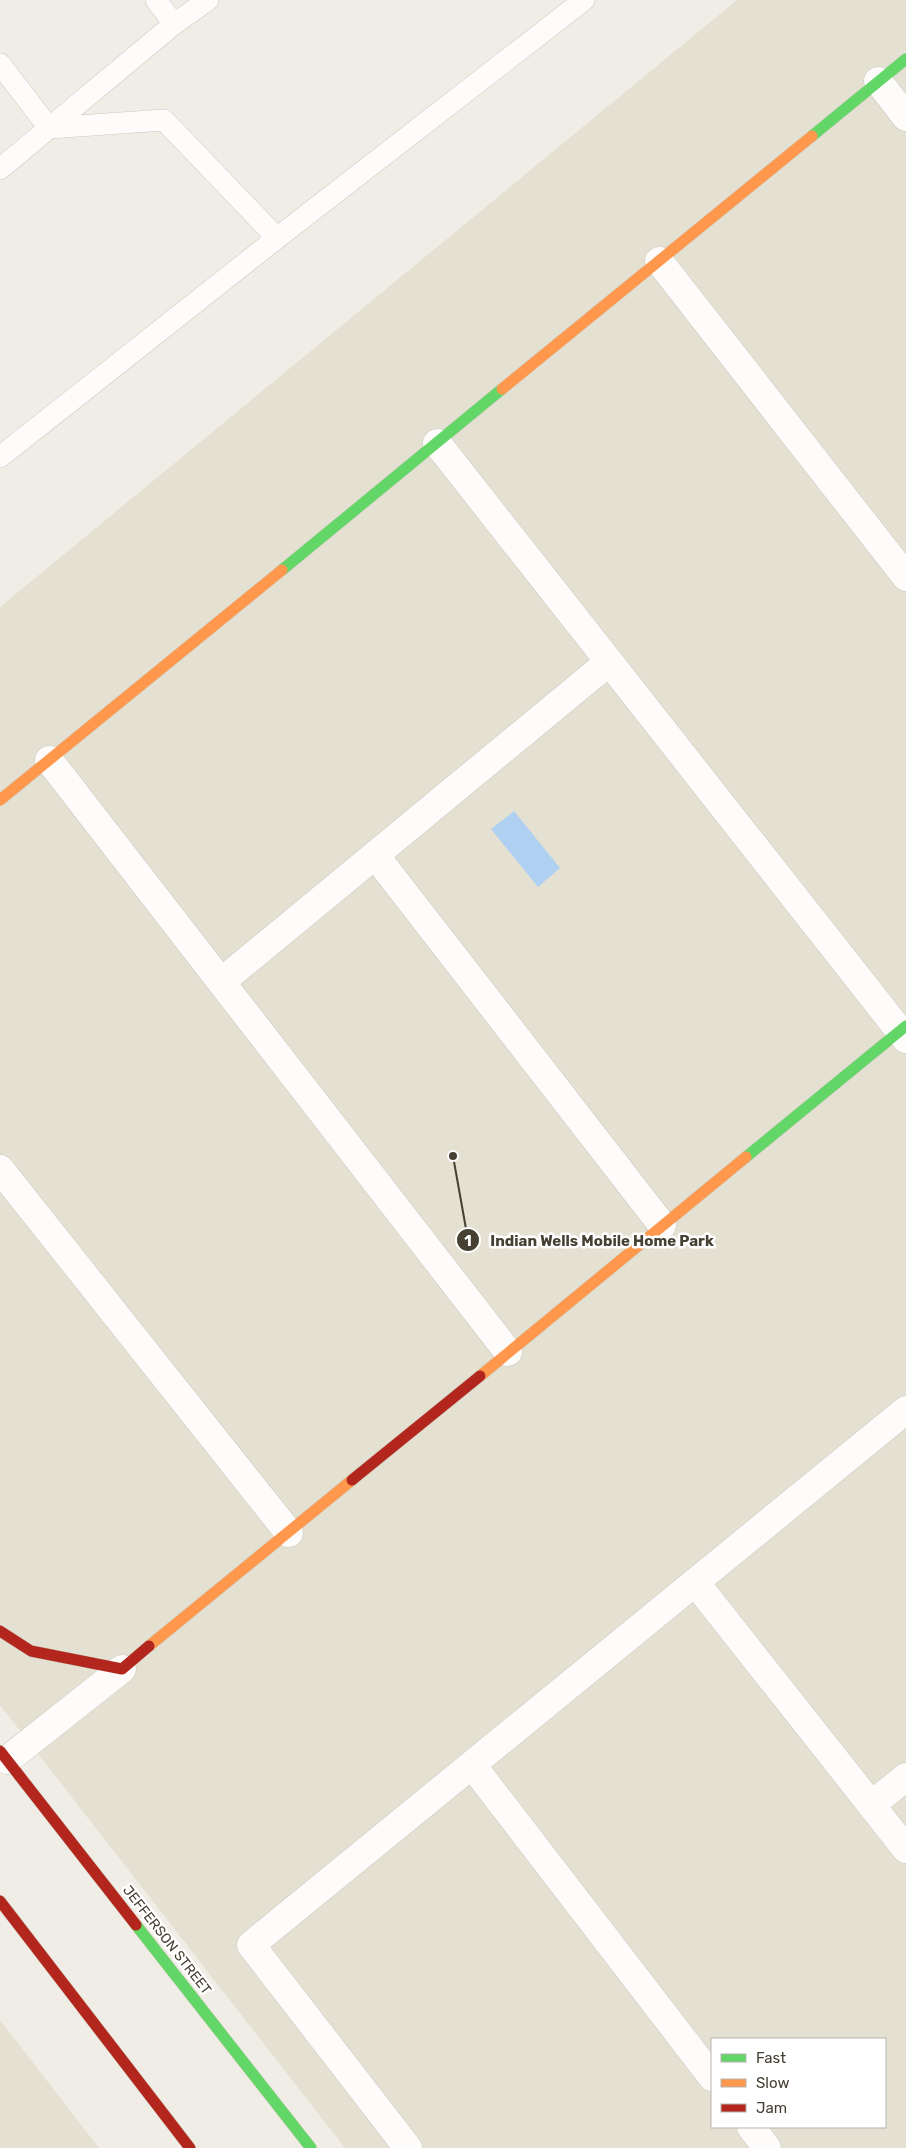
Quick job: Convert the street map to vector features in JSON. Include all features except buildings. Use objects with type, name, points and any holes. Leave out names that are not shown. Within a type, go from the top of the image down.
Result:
[{"type":"street","points":[[0,800],[906,58]]},
{"type":"street","points":[[878,81],[906,117]]},
{"type":"street","points":[[658,261],[906,577]]},
{"type":"street","points":[[3,1755],[122,1669],[662,1225],[904,1032],[437,442]]},
{"type":"street","points":[[221,982],[610,662]]},
{"type":"street","points":[[49,760],[508,1352]]},
{"type":"street","points":[[375,855],[662,1225]]},
{"type":"street","points":[[0,1169],[289,1532]]},
{"type":"street","points":[[408,2148],[251,1945],[906,1410]]},
{"type":"street","points":[[696,1582],[906,1850]]},
{"type":"street","points":[[0,1631],[31,1651],[122,1669]]},
{"type":"street","name":"JEFFERSON STREET","points":[[3,1755],[311,2148]]},
{"type":"street","points":[[472,1765],[711,2076]]},
{"type":"street","points":[[871,1805],[906,1777]]},
{"type":"street","points":[[0,1901],[190,2148]]},
{"type":"street","points":[[752,2128],[767,2148]]},
{"type":"lane","points":[[156,0],[174,24]]},
{"type":"lane","points":[[0,169],[174,24],[208,0]]},
{"type":"lane","points":[[0,457],[277,238],[584,0]]},
{"type":"lane","points":[[0,64],[50,128]]},
{"type":"lane","points":[[50,128],[164,120],[277,238]]},
{"type":"shaded area","points":[[737,0],[906,0],[906,2148],[345,2148],[0,1705],[0,607]]},
{"type":"shaded area","points":[[0,2020],[99,2148],[0,2148]]},
{"type":"water","points":[[514,811],[560,868],[538,887],[491,829]]},
{"type":"traffic: fast","points":[[812,136],[906,59]]},
{"type":"traffic: fast","points":[[282,570],[502,389]]},
{"type":"traffic: fast","points":[[746,1157],[906,1026]]},
{"type":"traffic: fast","points":[[136,1925],[311,2148]]},
{"type":"traffic: slow","points":[[502,389],[812,136]]},
{"type":"traffic: slow","points":[[0,800],[282,570]]},
{"type":"traffic: slow","points":[[480,1376],[746,1157]]},
{"type":"traffic: slow","points":[[149,1646],[352,1480]]},
{"type":"traffic: jam","points":[[352,1480],[480,1376]]},
{"type":"traffic: jam","points":[[0,1631],[31,1651],[122,1669],[149,1646]]},
{"type":"traffic: jam","points":[[0,1751],[136,1925]]},
{"type":"traffic: jam","points":[[0,1901],[190,2148]]},
{"type":"place","name":"Indian Wells Mobile Home Park","points":[[453,1156]]}]
